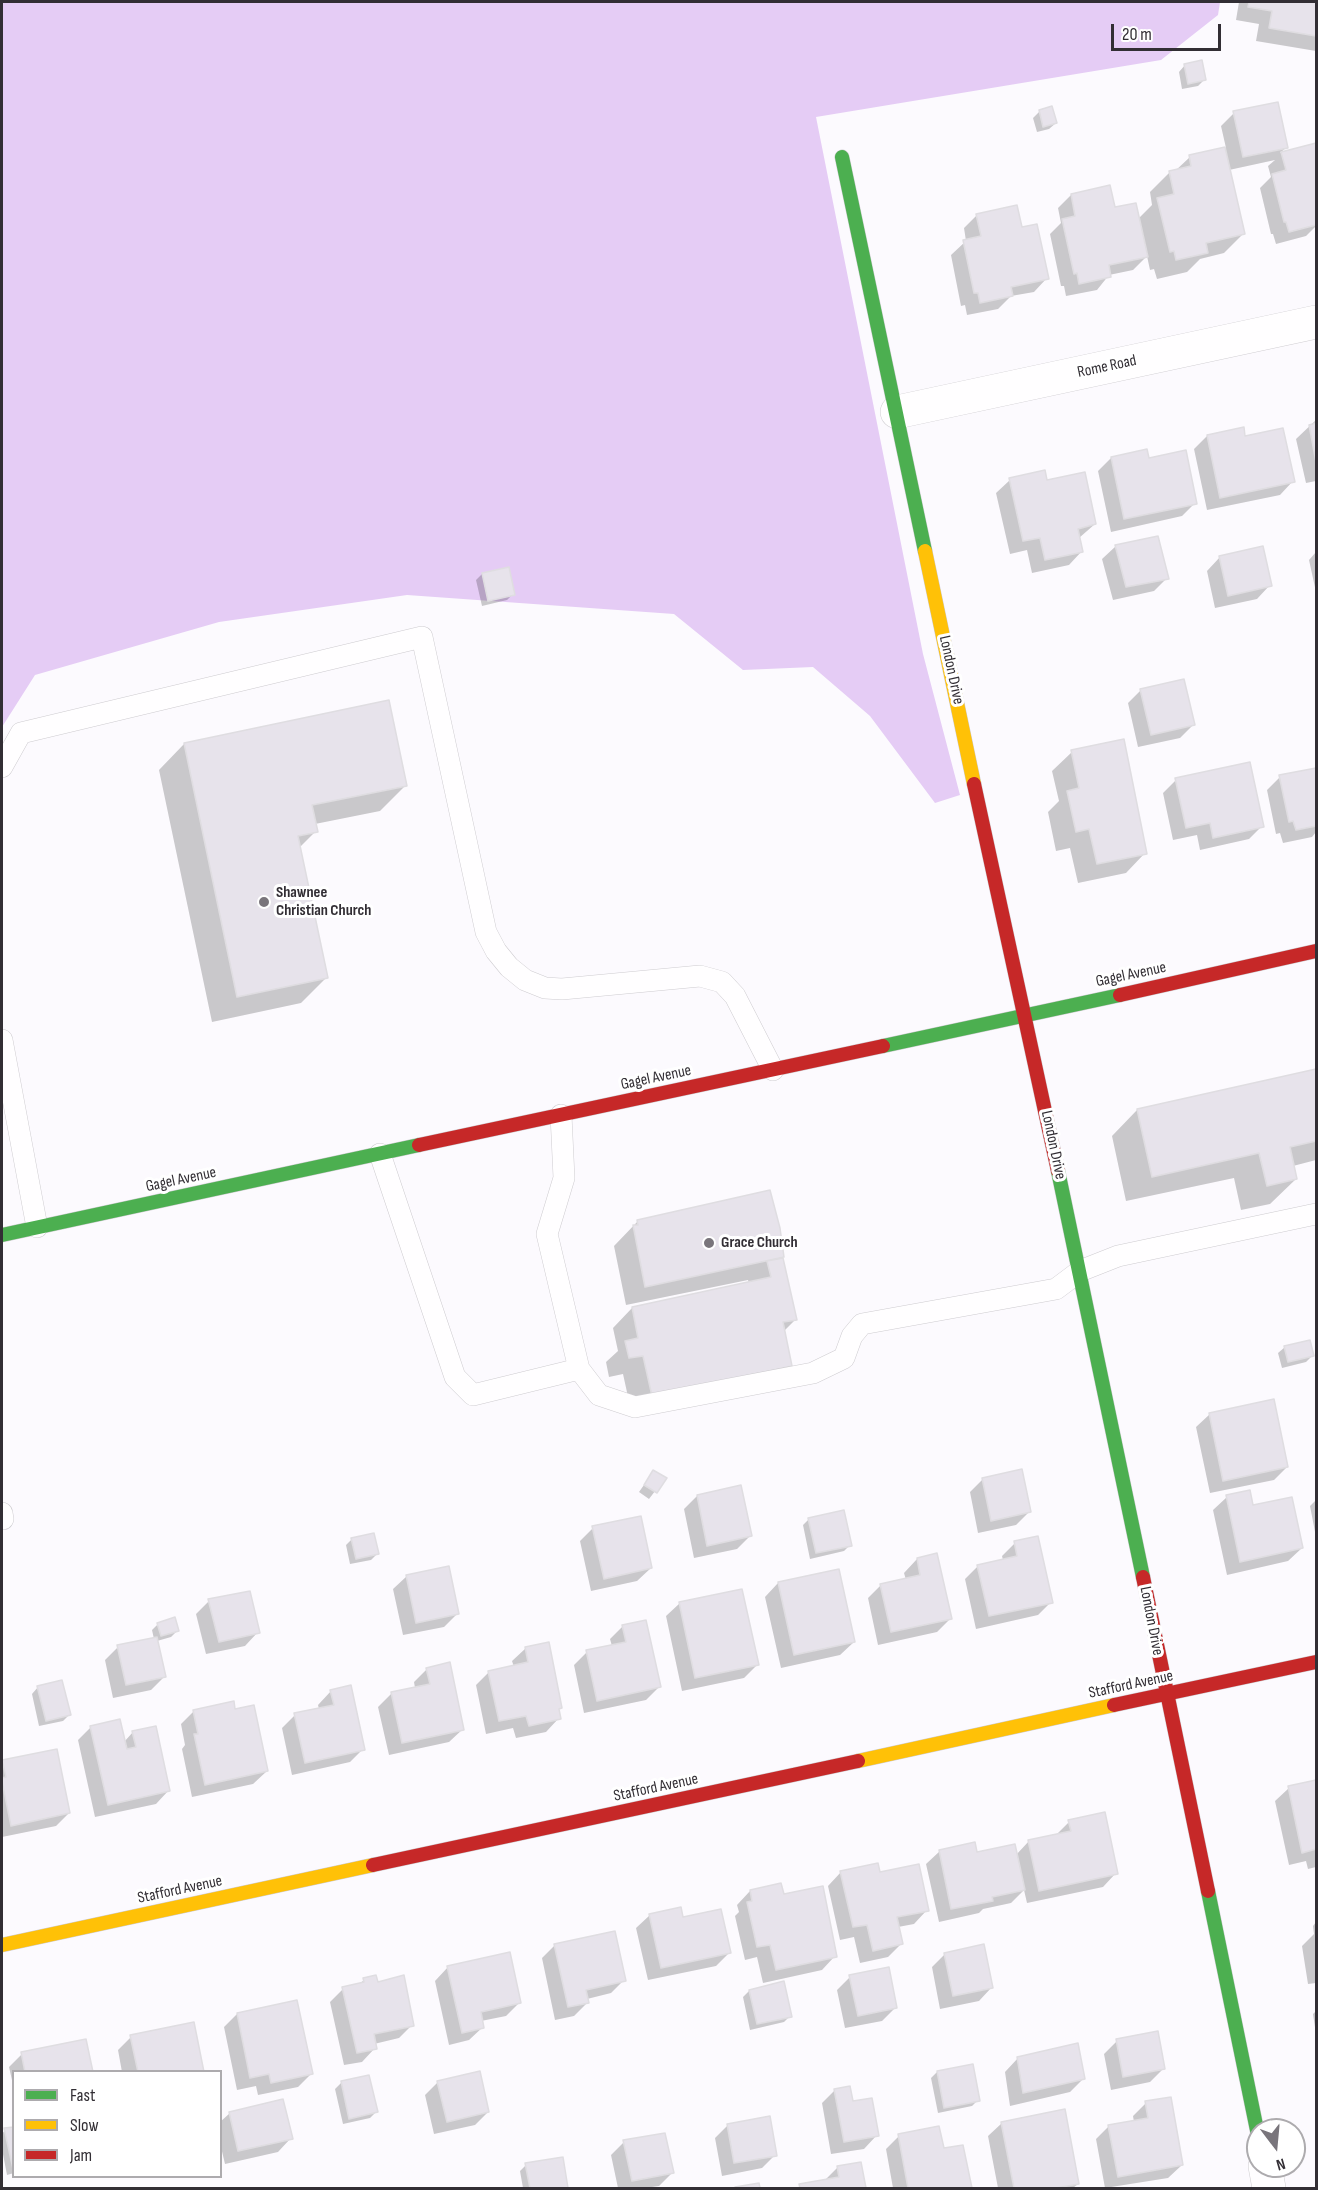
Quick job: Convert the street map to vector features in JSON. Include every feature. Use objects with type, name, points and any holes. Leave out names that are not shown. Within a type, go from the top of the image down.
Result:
[{"type":"street","name":"London Drive","points":[[842,157],[1023,1016],[1080,1271],[1254,2118]]},
{"type":"street","name":"Rome Road","points":[[897,412],[1317,322]]},
{"type":"street","name":"Gagel Avenue","points":[[2,1235],[1317,951]]},
{"type":"street","name":"Stafford Avenue","points":[[2,1945],[1317,1662]]},
{"type":"lane","points":[[2,767],[21,733],[422,637],[486,932],[496,951],[509,967],[525,980],[545,988],[562,989],[700,976],[722,982],[735,996],[773,1070]]},
{"type":"lane","points":[[2,1040],[37,1227]]},
{"type":"lane","points":[[561,1115],[564,1178],[548,1234],[579,1369],[598,1395],[634,1407],[813,1373],[844,1358],[852,1336],[862,1324],[1056,1289],[1080,1271],[1118,1256],[1317,1214]]},
{"type":"lane","points":[[380,1154],[456,1377],[473,1395],[579,1369]]},
{"type":"shaded area","points":[[2,2],[1220,2],[1218,15],[1161,60],[816,117],[923,654],[960,795],[935,803],[870,716],[813,667],[743,670],[674,614],[407,595],[219,622],[35,675],[2,727]]},
{"type":"building","points":[[1249,2],[1316,2],[1316,36],[1269,28],[1272,11],[1248,7]]},
{"type":"building","points":[[1202,60],[1206,80],[1188,84],[1184,64]]},
{"type":"building","points":[[1278,102],[1288,148],[1243,157],[1233,111]]},
{"type":"building","points":[[1052,106],[1057,123],[1043,127],[1039,110]]},
{"type":"building","points":[[1316,143],[1316,225],[1289,232],[1284,222],[1272,174],[1286,170],[1281,152]]},
{"type":"building","points":[[1225,147],[1245,234],[1206,243],[1208,253],[1176,260],[1174,251],[1170,252],[1157,198],[1174,194],[1169,171],[1191,166],[1189,155]]},
{"type":"building","points":[[1110,185],[1115,207],[1136,203],[1148,257],[1109,265],[1111,277],[1079,284],[1077,273],[1074,274],[1062,219],[1075,216],[1071,194]]},
{"type":"building","points":[[1017,205],[1022,227],[1037,224],[1049,279],[1011,287],[1013,296],[980,303],[978,293],[974,293],[963,240],[981,236],[976,214]]},
{"type":"building","points":[[1316,423],[1316,462],[1309,425]]},
{"type":"building","points":[[1244,427],[1245,436],[1283,428],[1295,482],[1220,498],[1207,435]]},
{"type":"building","points":[[1147,449],[1149,458],[1186,450],[1197,504],[1124,519],[1111,457]]},
{"type":"building","points":[[1045,470],[1047,480],[1085,472],[1096,524],[1078,529],[1083,552],[1045,560],[1040,538],[1023,541],[1009,478]]},
{"type":"building","points":[[1158,536],[1169,579],[1126,587],[1115,545]]},
{"type":"building","points":[[1263,546],[1272,586],[1228,596],[1219,556]]},
{"type":"building","points":[[509,567],[515,595],[488,601],[482,573]]},
{"type":"building","points":[[1184,679],[1195,725],[1151,735],[1140,689]]},
{"type":"building","name":"Shawnee Christian Church","points":[[389,700],[407,786],[312,805],[318,832],[298,836],[328,978],[237,997],[184,743]]},
{"type":"building","points":[[1124,739],[1147,854],[1097,864],[1089,829],[1076,832],[1067,791],[1079,788],[1071,750]]},
{"type":"building","points":[[1250,762],[1264,827],[1213,838],[1210,823],[1186,828],[1175,778]]},
{"type":"building","points":[[1316,768],[1316,826],[1296,830],[1293,821],[1289,822],[1279,775]]},
{"type":"building","points":[[1316,1069],[1316,1141],[1290,1147],[1297,1179],[1267,1186],[1259,1153],[1152,1177],[1137,1109]]},
{"type":"building","name":"Grace Church","points":[[770,1190],[780,1228],[784,1257],[645,1287],[633,1225],[638,1225],[637,1220]]},
{"type":"building","points":[[783,1258],[797,1320],[783,1322],[792,1366],[652,1396],[643,1356],[629,1358],[625,1341],[638,1338],[632,1307],[771,1277],[767,1261]]},
{"type":"building","points":[[1310,1340],[1314,1356],[1288,1362],[1284,1346]]},
{"type":"building","points":[[1274,1399],[1288,1467],[1223,1481],[1209,1413]]},
{"type":"building","points":[[1022,1469],[1031,1512],[991,1521],[982,1478]]},
{"type":"building","points":[[653,1470],[667,1478],[657,1493],[644,1485]]},
{"type":"building","points":[[741,1485],[752,1536],[707,1546],[697,1495]]},
{"type":"building","points":[[1250,1490],[1253,1505],[1292,1497],[1303,1548],[1240,1562],[1226,1495]]},
{"type":"building","points":[[844,1510],[852,1546],[816,1553],[808,1518]]},
{"type":"building","points":[[641,1516],[652,1568],[604,1579],[592,1526]]},
{"type":"building","points":[[374,1533],[379,1554],[356,1559],[351,1538]]},
{"type":"building","points":[[1038,1536],[1053,1603],[989,1616],[977,1565],[1017,1556],[1014,1541]]},
{"type":"building","points":[[937,1553],[952,1619],[891,1632],[880,1584],[920,1575],[917,1558]]},
{"type":"building","points":[[449,1566],[459,1614],[416,1623],[406,1575]]},
{"type":"building","points":[[839,1569],[855,1642],[794,1655],[778,1582]]},
{"type":"building","points":[[742,1589],[759,1665],[695,1678],[679,1602]]},
{"type":"building","points":[[250,1591],[260,1633],[219,1642],[208,1599]]},
{"type":"building","points":[[175,1617],[179,1631],[161,1636],[157,1623]]},
{"type":"building","points":[[646,1620],[661,1687],[597,1701],[586,1650],[626,1642],[622,1625]]},
{"type":"building","points":[[157,1637],[166,1677],[126,1685],[117,1645]]},
{"type":"building","points":[[549,1642],[562,1708],[559,1709],[561,1719],[529,1726],[526,1716],[499,1721],[488,1671],[528,1662],[525,1647]]},
{"type":"building","points":[[450,1662],[464,1730],[402,1743],[391,1692],[430,1684],[426,1668]]},
{"type":"building","points":[[62,1680],[71,1715],[46,1721],[37,1686]]},
{"type":"building","points":[[351,1685],[365,1750],[305,1763],[294,1713],[334,1705],[330,1690]]},
{"type":"building","points":[[234,1701],[235,1709],[254,1705],[268,1771],[205,1785],[194,1734],[198,1734],[193,1710]]},
{"type":"building","points":[[120,1719],[127,1749],[136,1747],[132,1731],[156,1726],[170,1791],[108,1805],[90,1726]]},
{"type":"building","points":[[57,1749],[70,1813],[11,1826],[2,1781],[2,1778],[6,1777],[2,1760]]},
{"type":"building","points":[[1316,1780],[1316,1849],[1302,1853],[1288,1786]]},
{"type":"building","points":[[1105,1812],[1118,1874],[1039,1891],[1028,1840],[1071,1831],[1068,1820]]},
{"type":"building","points":[[975,1842],[977,1852],[1015,1844],[1025,1890],[992,1897],[993,1901],[951,1909],[939,1850]]},
{"type":"building","points":[[878,1863],[880,1872],[919,1864],[929,1911],[897,1917],[903,1944],[873,1951],[867,1925],[853,1927],[840,1871]]},
{"type":"building","points":[[781,1883],[784,1894],[823,1886],[837,1957],[776,1970],[770,1945],[757,1947],[747,1902],[752,1901],[750,1890]]},
{"type":"building","points":[[681,1907],[683,1917],[721,1909],[731,1953],[661,1968],[649,1914]]},
{"type":"building","points":[[615,1931],[626,1981],[586,1990],[589,2003],[568,2007],[554,1944]]},
{"type":"building","points":[[984,1944],[993,1988],[953,1996],[944,1953]]},
{"type":"building","points":[[510,1952],[521,2003],[481,2012],[484,2028],[462,2033],[447,1966]]},
{"type":"building","points":[[889,1967],[897,2008],[858,2016],[849,1975]]},
{"type":"building","points":[[376,1975],[378,1982],[404,1975],[414,2026],[374,2034],[377,2049],[357,2053],[342,1987],[364,1982],[363,1978]]},
{"type":"building","points":[[784,1981],[792,2017],[757,2024],[749,1990]]},
{"type":"building","points":[[297,2000],[313,2074],[271,2083],[269,2074],[250,2078],[237,2013]]},
{"type":"building","points":[[194,2022],[204,2070],[138,2070],[130,2035]]},
{"type":"building","points":[[1158,2031],[1165,2069],[1123,2077],[1116,2039]]},
{"type":"building","points":[[86,2039],[93,2070],[25,2070],[21,2052]]},
{"type":"building","points":[[1078,2043],[1085,2079],[1023,2093],[1017,2057]]},
{"type":"building","points":[[973,2064],[980,2101],[944,2108],[937,2071]]},
{"type":"building","points":[[480,2071],[489,2112],[447,2122],[437,2081]]},
{"type":"building","points":[[369,2075],[378,2112],[349,2119],[341,2081]]},
{"type":"building","points":[[850,2086],[853,2101],[872,2098],[879,2136],[844,2142],[834,2089]]},
{"type":"building","points":[[1171,2097],[1183,2165],[1118,2177],[1108,2125],[1148,2118],[1145,2101]]},
{"type":"building","points":[[283,2099],[293,2139],[238,2151],[229,2112]]},
{"type":"building","points":[[1065,2109],[1079,2184],[1056,2188],[1014,2188],[1001,2122]]},
{"type":"building","points":[[770,2116],[777,2156],[734,2163],[727,2124]]},
{"type":"building","points":[[939,2126],[944,2148],[963,2145],[972,2188],[908,2188],[898,2134]]},
{"type":"building","points":[[12,2127],[12,2164],[4,2128]]},
{"type":"building","points":[[665,2133],[674,2173],[632,2181],[623,2140]]},
{"type":"building","points":[[563,2157],[568,2188],[530,2188],[525,2163]]},
{"type":"building","points":[[861,2162],[866,2188],[800,2188],[799,2184],[839,2177],[837,2166]]},
{"type":"building","points":[[759,2183],[760,2188],[735,2187]]},
{"type":"traffic: fast","points":[[842,157],[925,551]]},
{"type":"traffic: fast","points":[[883,1046],[1120,995]]},
{"type":"traffic: fast","points":[[2,1235],[419,1145]]},
{"type":"traffic: fast","points":[[1058,1171],[1143,1577]]},
{"type":"traffic: fast","points":[[1208,1891],[1255,2118]]},
{"type":"traffic: slow","points":[[925,551],[974,784]]},
{"type":"traffic: slow","points":[[858,1761],[1114,1705]]},
{"type":"traffic: slow","points":[[2,1945],[373,1865]]},
{"type":"traffic: jam","points":[[974,784],[1058,1171]]},
{"type":"traffic: jam","points":[[1120,995],[1316,951]]},
{"type":"traffic: jam","points":[[419,1145],[883,1046]]},
{"type":"traffic: jam","points":[[1143,1577],[1208,1891]]},
{"type":"traffic: jam","points":[[1114,1705],[1316,1662]]},
{"type":"traffic: jam","points":[[373,1865],[858,1761]]},
{"type":"place","name":"Shawnee Christian Church","points":[[264,902]]},
{"type":"place","name":"Grace Church","points":[[709,1243]]}]
